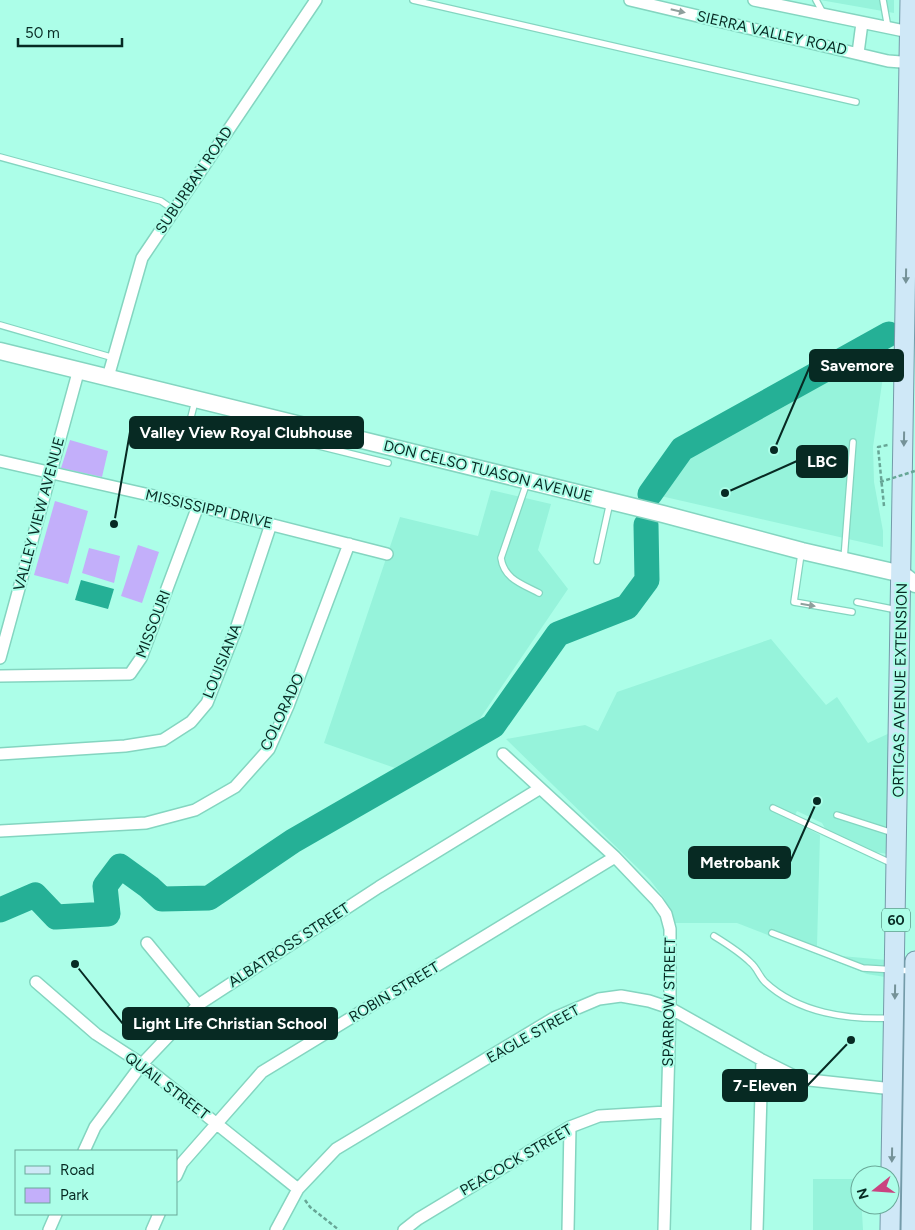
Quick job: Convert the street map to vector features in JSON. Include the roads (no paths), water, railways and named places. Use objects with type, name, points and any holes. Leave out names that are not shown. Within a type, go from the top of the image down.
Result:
[{"type":"main road","name":"ORTIGAS AVENUE EXTENSION","points":[[890,1230],[901,611],[908,579],[912,63],[910,0]]},
{"type":"main road","points":[[911,1230],[915,961]]},
{"type":"street","name":"SIERRA VALLEY ROAD","points":[[630,0],[643,1],[888,61],[912,63]]},
{"type":"street","name":"SIERRA VALLEY ROAD","points":[[754,0],[912,33]]},
{"type":"street","name":"SUBURBAN ROAD","points":[[108,377],[142,258],[311,2]]},
{"type":"street","points":[[858,53],[862,23]]},
{"type":"street","name":"DON CELSO TUASON AVENUE","points":[[0,351],[196,399],[241,418],[527,480],[908,579]]},
{"type":"street","name":"VALLEY VIEW AVENUE","points":[[0,658],[79,369]]},
{"type":"street","name":"MISSISSIPPI DRIVE","points":[[0,461],[198,506],[387,554]]},
{"type":"street","name":"MISSOURI","points":[[0,676],[130,674],[141,658],[198,506]]},
{"type":"street","name":"LOUISIANA","points":[[0,754],[125,746],[163,740],[191,722],[207,703],[236,629],[270,524]]},
{"type":"street","name":"COLORADO","points":[[0,831],[146,823],[195,810],[235,787],[269,749],[288,706],[349,544]]},
{"type":"street","name":"SPARROW STREET","points":[[503,754],[615,858],[657,900],[666,914],[670,929],[670,1008],[664,1230]]},
{"type":"street","name":"ALBATROSS STREET","points":[[84,1150],[95,1127],[142,1064],[198,1005],[379,887],[539,789]]},
{"type":"street","name":"ROBIN STREET","points":[[178,1172],[182,1163],[215,1123],[262,1072],[615,858]]},
{"type":"street","points":[[147,943],[198,1005]]},
{"type":"street","name":"QUAIL STREET","points":[[36,982],[96,1034],[142,1064],[298,1189]]},
{"type":"street","name":"EAGLE STREET","points":[[276,1230],[298,1189],[336,1148],[554,1018],[599,998],[621,996],[649,1001],[670,1008],[762,1060],[800,1079],[893,1089]]},
{"type":"street","points":[[757,1230],[762,1060]]},
{"type":"street","name":"PEACOCK STREET","points":[[404,1230],[418,1219],[570,1127],[599,1116],[667,1112]]},
{"type":"street","points":[[568,1230],[570,1127]]},
{"type":"street","points":[[49,1230],[56,1215]]},
{"type":"street","points":[[152,1230],[160,1215]]},
{"type":"lane","points":[[412,0],[856,102]]},
{"type":"lane","points":[[816,0],[824,15]]},
{"type":"lane","points":[[883,0],[888,29]]},
{"type":"lane","points":[[0,157],[162,202],[175,210]]},
{"type":"lane","points":[[0,324],[114,358]]},
{"type":"lane","points":[[145,433],[180,439],[188,433],[196,399]]},
{"type":"lane","points":[[226,423],[241,418],[388,463]]},
{"type":"lane","points":[[844,561],[853,442]]},
{"type":"lane","points":[[527,480],[501,558],[502,567],[508,576],[539,593]]},
{"type":"lane","points":[[598,561],[610,501]]},
{"type":"lane","points":[[802,552],[794,602],[852,612]]},
{"type":"lane","points":[[857,602],[901,611]]},
{"type":"lane","points":[[773,808],[897,866]]},
{"type":"lane","points":[[837,815],[897,834]]},
{"type":"lane","points":[[772,933],[863,968],[915,971]]},
{"type":"lane","points":[[714,936],[753,964],[763,980],[778,993],[831,1015],[862,1020],[894,1018]]},
{"type":"waterway","points":[[650,494],[682,449],[889,334]]},
{"type":"waterway","points":[[0,910],[35,895],[56,917],[108,914],[105,886],[120,866],[162,899],[209,898],[293,841],[493,726],[558,634],[627,607],[647,580],[646,525]]},
{"type":"place","name":"Savemore","points":[[774,450]]},
{"type":"place","name":"LBC","points":[[725,493]]},
{"type":"place","name":"Valley View Royal Clubhouse","points":[[114,524]]},
{"type":"place","name":"Metrobank","points":[[817,801]]},
{"type":"place","name":"Light Life Christian School","points":[[75,964]]},
{"type":"place","name":"7-Eleven","points":[[851,1040]]}]
